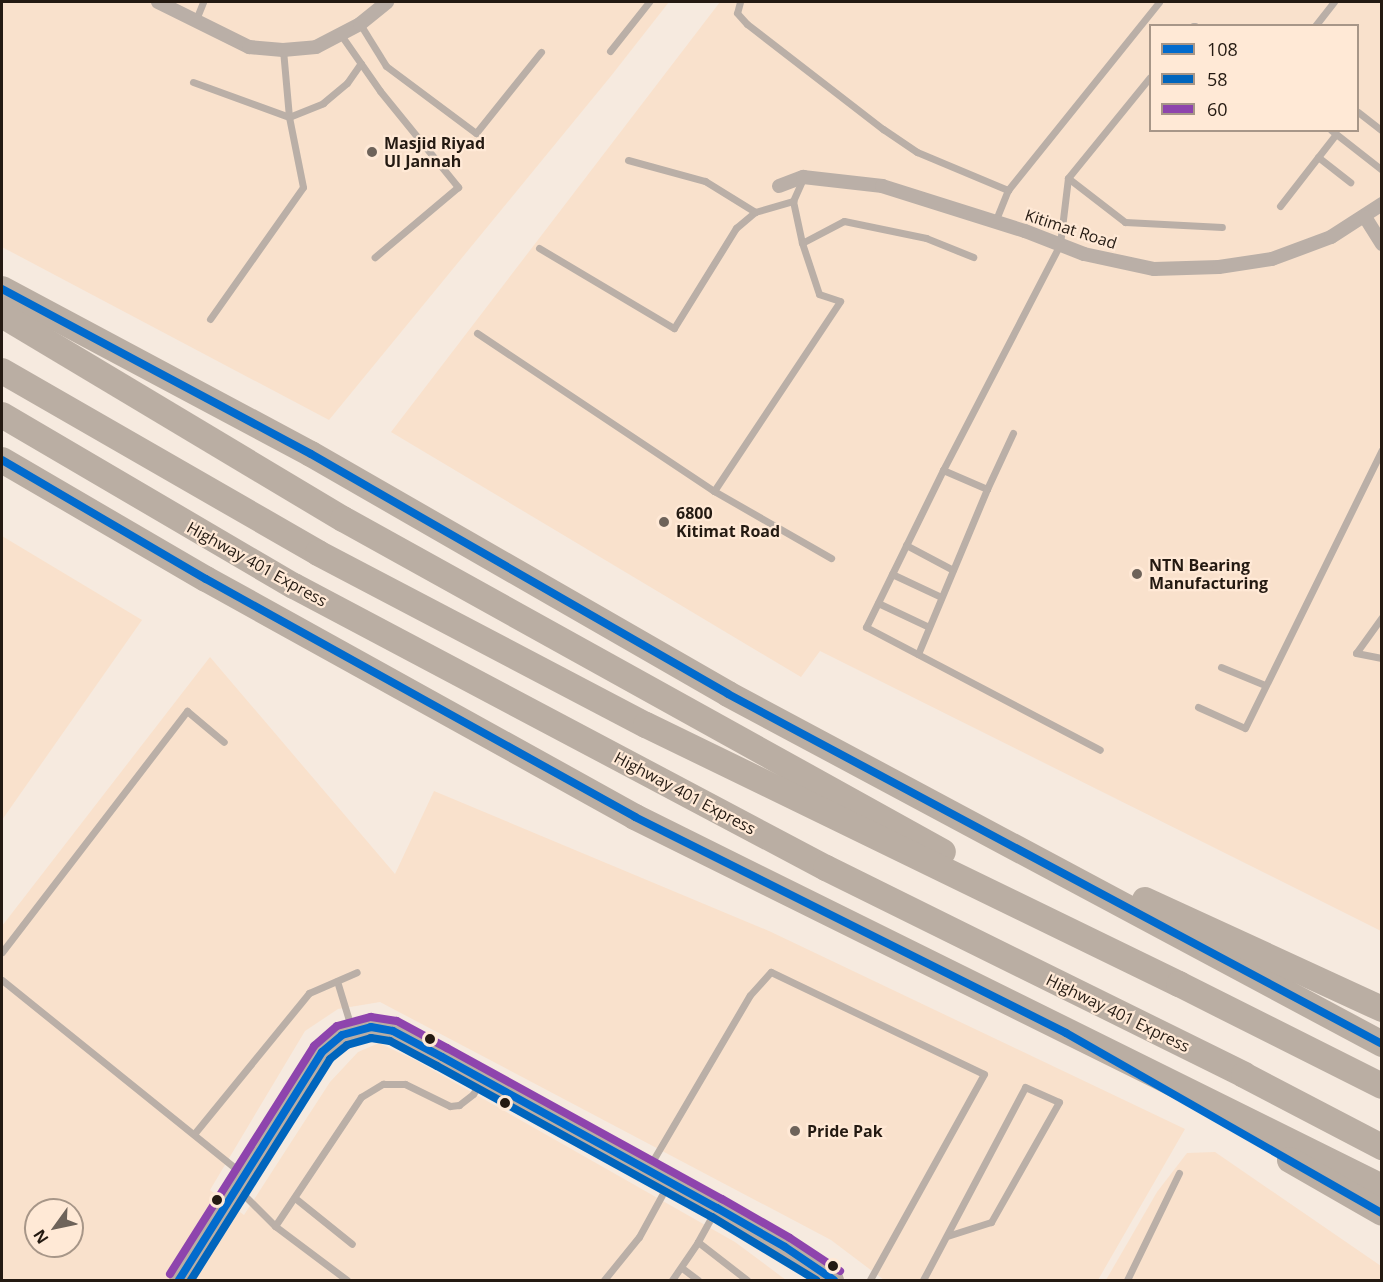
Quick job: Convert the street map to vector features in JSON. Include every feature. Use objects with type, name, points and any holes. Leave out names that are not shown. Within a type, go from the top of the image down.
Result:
[{"type":"highway","points":[[2,289],[311,454],[728,694],[1382,1044]]},
{"type":"highway","points":[[2,315],[343,519],[1179,984]]},
{"type":"highway","points":[[2,371],[318,553],[646,725],[1179,984],[1382,1086]]},
{"type":"highway","name":"Highway 401 Express","points":[[2,415],[294,586],[826,868],[1244,1075],[1382,1147]]},
{"type":"highway","points":[[2,460],[206,579],[635,818],[1065,1033],[1382,1186]]},
{"type":"highway","points":[[728,694],[1139,897],[1382,1009]]},
{"type":"highway","points":[[1065,1033],[1382,1213]]},
{"type":"street","points":[[163,3],[195,22],[249,47],[283,50],[316,47],[360,24],[387,2]]},
{"type":"street","name":"Kitimat Road","points":[[779,186],[803,177],[882,186],[995,222],[1084,254],[1154,269],[1219,267],[1272,259],[1331,237],[1382,204]]},
{"type":"street","points":[[1365,217],[1382,244]]},
{"type":"street","points":[[179,1281],[317,1060],[333,1041],[352,1031],[371,1027],[385,1028],[717,1208],[785,1247],[834,1281]]},
{"type":"lane","points":[[195,22],[203,2]]},
{"type":"lane","points":[[610,51],[649,2]]},
{"type":"lane","points":[[740,2],[737,13],[747,24],[883,129],[917,152],[1008,190]]},
{"type":"lane","points":[[995,222],[1008,190],[1159,2]]},
{"type":"lane","points":[[1317,24],[1334,2]]},
{"type":"lane","points":[[360,24],[386,66],[476,133],[541,52]]},
{"type":"lane","points":[[341,35],[380,91],[458,187],[375,257]]},
{"type":"lane","points":[[210,319],[303,187],[288,117],[283,50]]},
{"type":"lane","points":[[193,82],[288,117],[323,103],[347,83],[361,63]]},
{"type":"lane","points":[[1100,750],[866,627],[943,470],[1060,244],[1068,178],[1149,78]]},
{"type":"lane","points":[[1359,113],[1382,131]]},
{"type":"lane","points":[[1280,206],[1318,157],[1333,132],[1382,170]]},
{"type":"lane","points":[[1318,157],[1350,182]]},
{"type":"lane","points":[[628,160],[705,181],[755,212]]},
{"type":"lane","points":[[714,491],[840,301],[819,294],[802,243],[794,201],[803,177]]},
{"type":"lane","points":[[1068,178],[1125,222],[1222,226]]},
{"type":"lane","points":[[539,248],[674,328],[736,228],[755,212],[794,201]]},
{"type":"lane","points":[[802,243],[844,221],[926,238],[973,256]]},
{"type":"lane","points":[[477,333],[714,491],[831,558]]},
{"type":"lane","points":[[918,654],[1013,433]]},
{"type":"lane","points":[[1198,707],[1245,728],[1382,450]]},
{"type":"lane","points":[[943,470],[987,489]]},
{"type":"lane","points":[[906,545],[953,570]]},
{"type":"lane","points":[[892,574],[941,597]]},
{"type":"lane","points":[[878,603],[929,627]]},
{"type":"lane","points":[[1380,621],[1356,653],[1382,658]]},
{"type":"lane","points":[[1221,667],[1264,686]]},
{"type":"lane","points":[[2,952],[188,711],[224,742]]},
{"type":"lane","points":[[194,1134],[309,993],[357,972]]},
{"type":"lane","points":[[647,1171],[750,995],[771,972],[984,1074],[870,1281]]},
{"type":"lane","points":[[2,980],[194,1134],[240,1182],[275,1226],[347,1281]]},
{"type":"lane","points":[[337,981],[352,1031]]},
{"type":"lane","points":[[275,1226],[361,1097],[383,1084],[405,1084],[450,1106],[459,1105],[473,1094],[482,1080]]},
{"type":"lane","points":[[923,1281],[1025,1087],[1059,1102],[991,1222],[947,1236]]},
{"type":"lane","points":[[1127,1281],[1179,1173]]},
{"type":"lane","points":[[604,1281],[639,1237],[669,1182]]},
{"type":"lane","points":[[295,1198],[352,1244]]},
{"type":"lane","points":[[672,1281],[717,1208]]},
{"type":"lane","points":[[698,1242],[747,1281]]},
{"type":"lane","points":[[682,1268],[698,1281]]},
{"type":"shaded area","points":[[2,2],[669,2],[329,420],[2,247]]},
{"type":"shaded area","points":[[720,2],[1381,2],[1381,931],[820,651],[801,677],[391,432]]},
{"type":"shaded area","points":[[2,536],[142,620],[2,820]]},
{"type":"shaded area","points":[[210,657],[395,874],[434,791],[769,931],[1185,1129],[1098,1280],[884,1280],[831,1240],[380,1002],[338,1009],[305,1031],[210,1190],[244,1215],[330,1082],[358,1052],[379,1043],[415,1060],[735,1242],[786,1280],[2,1280],[2,926]]},
{"type":"shaded area","points":[[1215,1152],[1381,1266],[1381,1280],[1106,1280],[1157,1192],[1187,1153]]},
{"type":"transit line","name":"108","points":[[2,289],[311,454],[728,694],[1382,1044]]},
{"type":"transit line","name":"108","points":[[2,460],[206,579],[635,817],[1066,1033],[1382,1213]]},
{"type":"transit line","name":"60","points":[[170,1274],[314,1046],[337,1026],[371,1017],[397,1021],[447,1048],[722,1199],[790,1238],[840,1271]]},
{"type":"transit line","name":"108","points":[[179,1280],[322,1052],[342,1035],[371,1027],[393,1031],[442,1057],[717,1208],[785,1247],[834,1280]]},
{"type":"transit line","name":"58","points":[[191,1280],[330,1059],[347,1045],[371,1038],[390,1041],[437,1066],[712,1217],[816,1280]]},
{"type":"place","name":"Masjid Riyad Ul Jannah","points":[[372,152]]},
{"type":"place","name":"6800 Kitimat Road","points":[[664,522]]},
{"type":"place","name":"NTN Bearing Manufacturing","points":[[1137,574]]},
{"type":"place","name":"Pride Pak","points":[[795,1131]]}]
